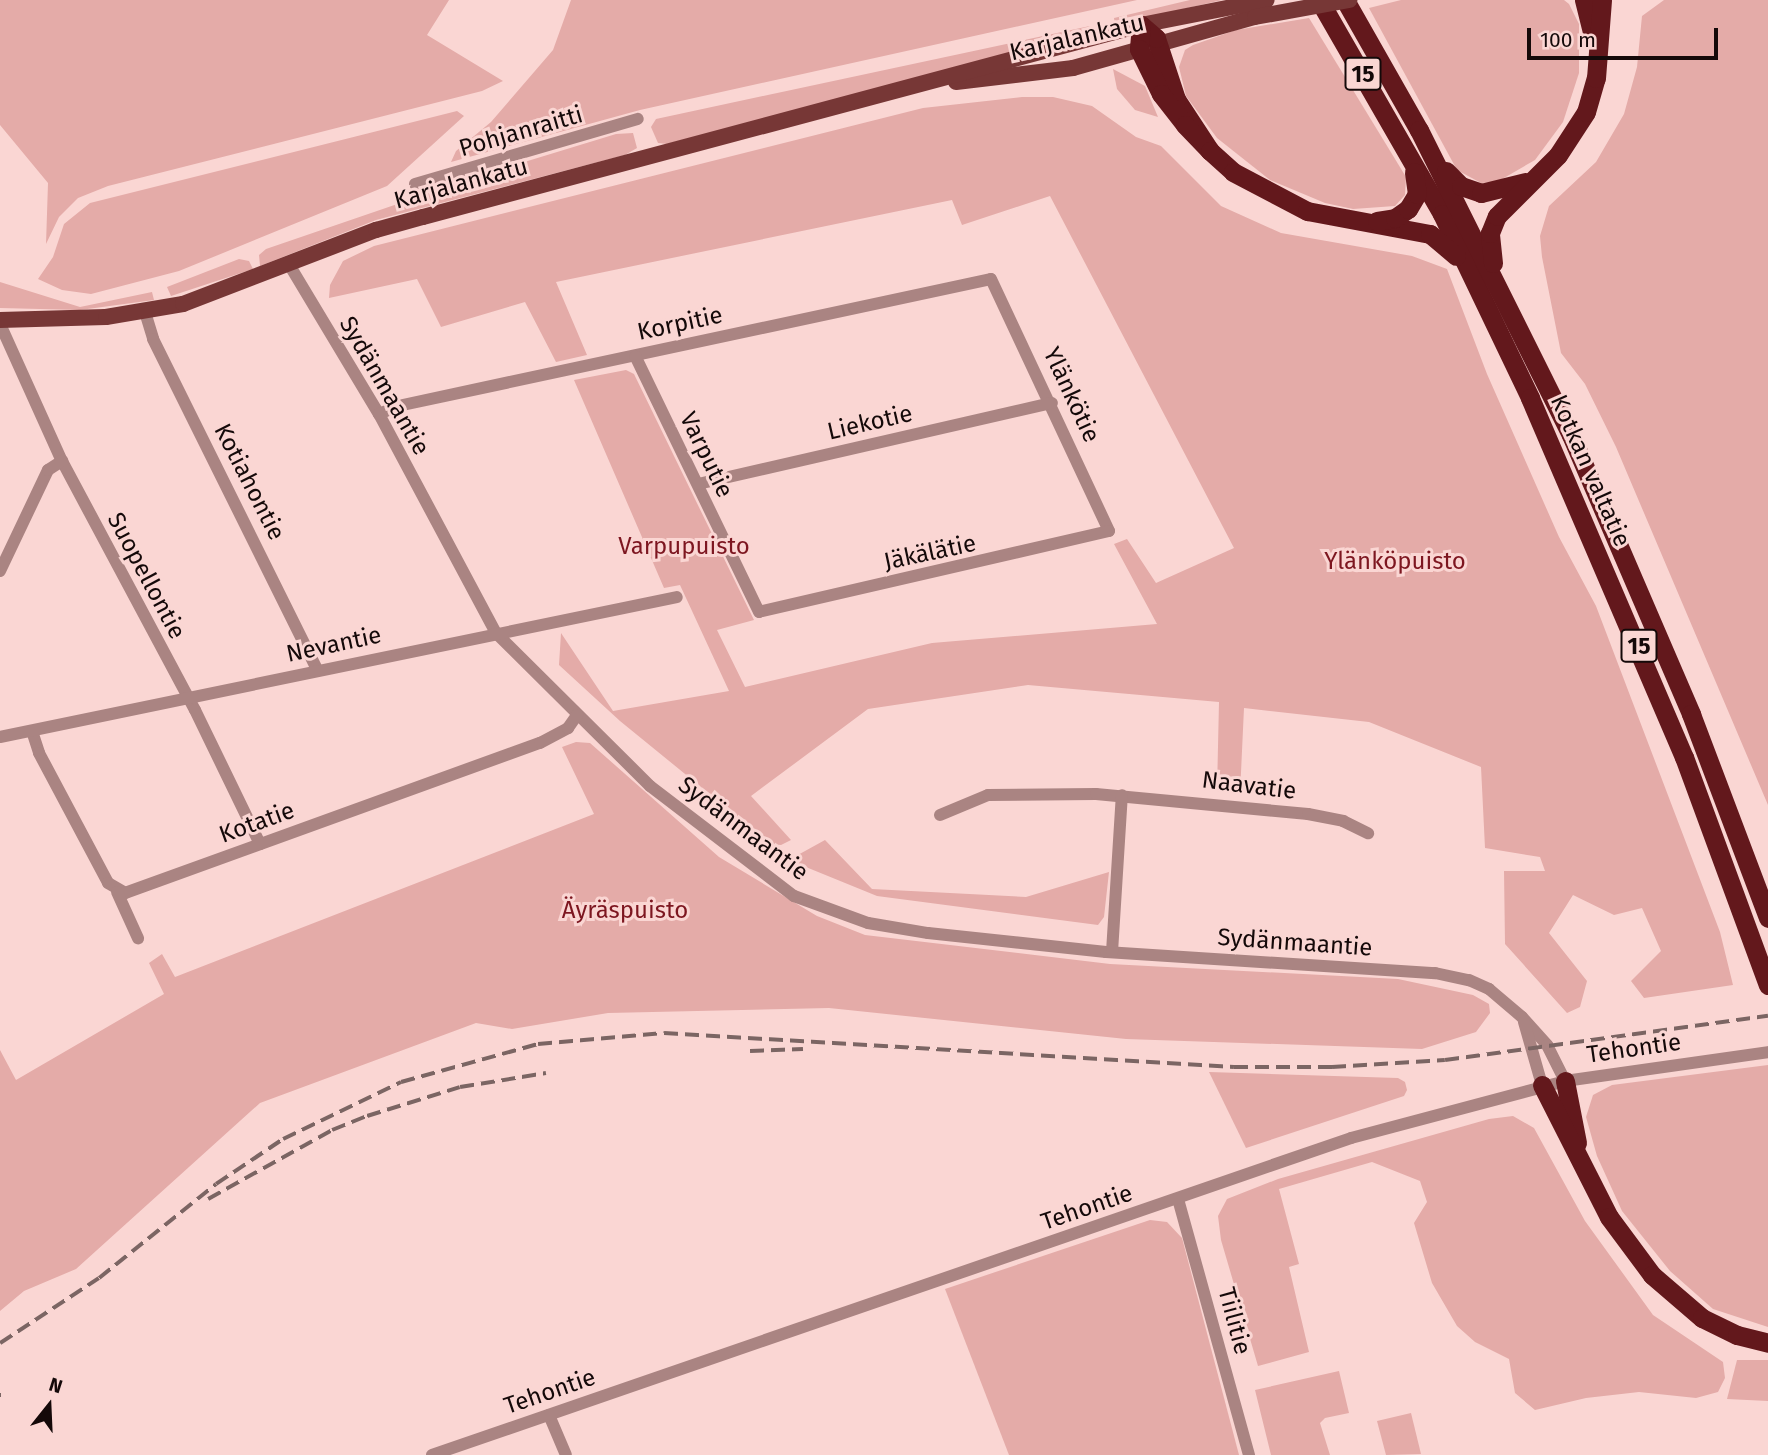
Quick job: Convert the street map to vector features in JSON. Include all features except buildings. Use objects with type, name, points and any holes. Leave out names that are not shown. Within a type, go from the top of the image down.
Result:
[{"type":"highway","name":"Kotkan valtatie","points":[[1319,0],[1405,149],[1491,315],[1639,645],[1768,985]]},
{"type":"highway","name":"Kotkan valtatie","points":[[1347,0],[1419,130],[1502,290],[1644,599],[1768,918]]},
{"type":"highway","points":[[1584,0],[1597,62]]},
{"type":"highway","points":[[1502,290],[1490,255],[1490,233],[1497,216],[1529,180],[1558,155],[1578,127],[1592,94],[1602,0]]},
{"type":"highway","points":[[1141,25],[1152,32],[1148,47],[1179,106],[1210,151],[1270,195],[1315,214],[1417,230],[1440,239],[1455,254],[1491,315]]},
{"type":"highway","points":[[1419,130],[1461,186],[1494,193],[1529,180]]},
{"type":"highway","points":[[1362,223],[1395,218],[1413,202],[1418,186],[1405,149]]},
{"type":"highway","points":[[1564,1081],[1585,1167]]},
{"type":"highway","points":[[1542,1085],[1623,1238],[1668,1292],[1723,1329],[1768,1343]]},
{"type":"main road","name":"Karjalankatu","points":[[0,322],[145,312],[223,292],[376,230],[936,83],[983,66],[1141,25],[1258,7],[1347,0]]},
{"type":"main road","name":"Karjalankatu","points":[[936,83],[1036,75],[1148,47],[1258,7]]},
{"type":"street","name":"Pohjanraitti","points":[[415,184],[638,119]]},
{"type":"street","name":"Sydänmaantie","points":[[290,266],[379,414],[496,633],[650,786],[794,896],[868,923],[1112,952],[1435,972],[1489,989],[1522,1017],[1547,1045],[1564,1081]]},
{"type":"street","name":"Korpitie","points":[[379,414],[991,279]]},
{"type":"street","name":"Ylänkötie","points":[[991,279],[1052,403],[1109,531]]},
{"type":"street","name":"Kotiahontie","points":[[145,312],[153,339],[317,670]]},
{"type":"street","name":"Suopellontie","points":[[0,322],[62,461],[260,844]]},
{"type":"street","name":"Varputie","points":[[635,356],[759,612]]},
{"type":"street","name":"Liekotie","points":[[698,484],[1052,403]]},
{"type":"street","points":[[0,571],[48,470],[62,461]]},
{"type":"street","name":"Jäkälätie","points":[[759,612],[1109,531]]},
{"type":"street","name":"Nevantie","points":[[0,737],[677,597]]},
{"type":"street","name":"Kotatie","points":[[117,892],[134,891],[540,743],[568,728],[577,715]]},
{"type":"street","points":[[32,731],[39,754],[94,858],[117,892],[138,938]]},
{"type":"street","name":"Naavatie","points":[[940,815],[988,795],[1122,795],[1308,814],[1343,821],[1368,833]]},
{"type":"street","points":[[1112,952],[1122,795]]},
{"type":"street","points":[[1522,1017],[1542,1085]]},
{"type":"street","name":"Tehontie","points":[[432,1455],[1351,1138],[1542,1085],[1768,1052]]},
{"type":"street","name":"Tiilitie","points":[[1178,1199],[1249,1455]]},
{"type":"street","points":[[549,1415],[566,1455]]},
{"type":"green space","points":[[0,0],[449,0],[427,35],[503,81],[482,91],[108,186],[78,198],[59,217],[46,244],[48,183],[0,125]]},
{"type":"green space","points":[[571,0],[1137,0],[640,110],[451,162],[456,151],[491,122],[553,50]]},
{"type":"green space","points":[[1190,0],[1222,0],[1115,25],[1114,18]]},
{"type":"green space","points":[[1401,0],[1564,0],[1569,4],[1579,24],[1579,73],[1563,122],[1535,160],[1497,182],[1481,183],[1457,170],[1369,8]]},
{"type":"green space","points":[[1664,0],[1768,0],[1768,805],[1616,447],[1585,384],[1561,353],[1542,257],[1540,236],[1549,206],[1596,162],[1624,114],[1637,67],[1642,16]]},
{"type":"green space","points":[[1309,18],[1406,177],[1405,195],[1395,206],[1353,209],[1325,203],[1270,180],[1217,138],[1186,96],[1179,67],[1185,50],[1236,30]]},
{"type":"green space","points":[[1090,26],[1091,32],[667,144],[658,143],[651,127],[656,119]]},
{"type":"green space","points":[[1113,69],[1145,86],[1158,117],[1135,110],[1117,89]]},
{"type":"green space","name":"Ylänköpuisto","points":[[1022,97],[1053,97],[1092,106],[1136,137],[1161,146],[1221,206],[1281,233],[1412,256],[1447,269],[1487,374],[1559,537],[1596,606],[1720,932],[1733,985],[1644,998],[1631,981],[1661,951],[1642,908],[1614,915],[1573,895],[1549,933],[1587,981],[1580,1007],[1567,1013],[1505,944],[1504,871],[1545,871],[1540,857],[1485,848],[1481,767],[1369,722],[1244,708],[1240,794],[1217,791],[1219,702],[1028,685],[868,709],[751,796],[791,840],[781,845],[771,844],[620,721],[559,665],[561,633],[613,711],[729,691],[680,585],[664,588],[574,380],[626,370],[634,374],[754,620],[717,630],[745,687],[932,643],[1157,624],[1114,544],[1127,539],[1156,583],[1234,548],[1050,196],[962,225],[952,200],[556,282],[587,355],[556,362],[525,302],[441,327],[417,279],[329,298],[330,285],[343,261],[374,246],[923,108]]},
{"type":"green space","points":[[457,111],[464,116],[387,186],[179,271],[91,294],[62,290],[38,279],[53,257],[64,224],[90,203]]},
{"type":"green space","points":[[633,133],[637,148],[625,155],[376,220],[260,266],[259,255],[266,249],[485,174],[616,134]]},
{"type":"green space","points":[[239,259],[249,261],[253,269],[171,296],[167,287]]},
{"type":"green space","points":[[0,282],[80,307],[152,292],[154,300],[80,310],[0,308]]},
{"type":"green space","name":"Äyräspuisto","points":[[576,742],[590,743],[719,857],[817,916],[865,935],[1110,964],[1398,979],[1473,995],[1489,1004],[1490,1013],[1476,1032],[1422,1049],[1126,1039],[829,1008],[608,1013],[512,1029],[476,1023],[260,1103],[76,1269],[24,1291],[0,1311],[0,1050],[16,1080],[164,994],[149,963],[162,954],[175,977],[594,814],[562,747]]},
{"type":"green space","points":[[825,840],[872,889],[1026,897],[1109,872],[1104,917],[1098,925],[877,896],[796,863],[796,856]]},
{"type":"green space","points":[[1768,1065],[1768,1327],[1713,1309],[1670,1271],[1622,1211],[1597,1156],[1586,1117],[1593,1095],[1612,1085]]},
{"type":"green space","points":[[1209,1072],[1398,1078],[1405,1082],[1407,1090],[1404,1096],[1246,1148]]},
{"type":"green space","points":[[1513,1116],[1534,1128],[1585,1221],[1653,1315],[1723,1362],[1725,1378],[1718,1392],[1696,1398],[1639,1392],[1586,1398],[1535,1410],[1515,1393],[1509,1359],[1475,1342],[1457,1326],[1432,1283],[1414,1223],[1427,1202],[1420,1181],[1372,1162],[1279,1189],[1299,1264],[1289,1267],[1309,1352],[1258,1366],[1221,1240],[1218,1216],[1227,1199],[1278,1179],[1489,1119]]},
{"type":"green space","points":[[1150,1220],[1167,1222],[1182,1238],[1239,1455],[1009,1455],[945,1289]]},
{"type":"green space","points":[[1737,1360],[1768,1360],[1768,1401],[1727,1399]]},
{"type":"green space","points":[[1339,1371],[1349,1413],[1325,1418],[1320,1423],[1330,1455],[1271,1455],[1255,1390]]},
{"type":"green space","points":[[1411,1413],[1421,1454],[1386,1455],[1377,1421]]},
{"type":"railway","points":[[0,1343],[99,1278],[216,1184],[283,1139],[401,1082],[538,1044],[664,1033],[1234,1067],[1332,1067],[1445,1060],[1768,1016]]},
{"type":"railway","points":[[750,1051],[803,1049]]},
{"type":"railway","points":[[208,1199],[332,1130],[367,1116],[460,1087],[546,1073]]},
{"type":"park label","name":"Varpupuisto","points":[[684,547]]}]
